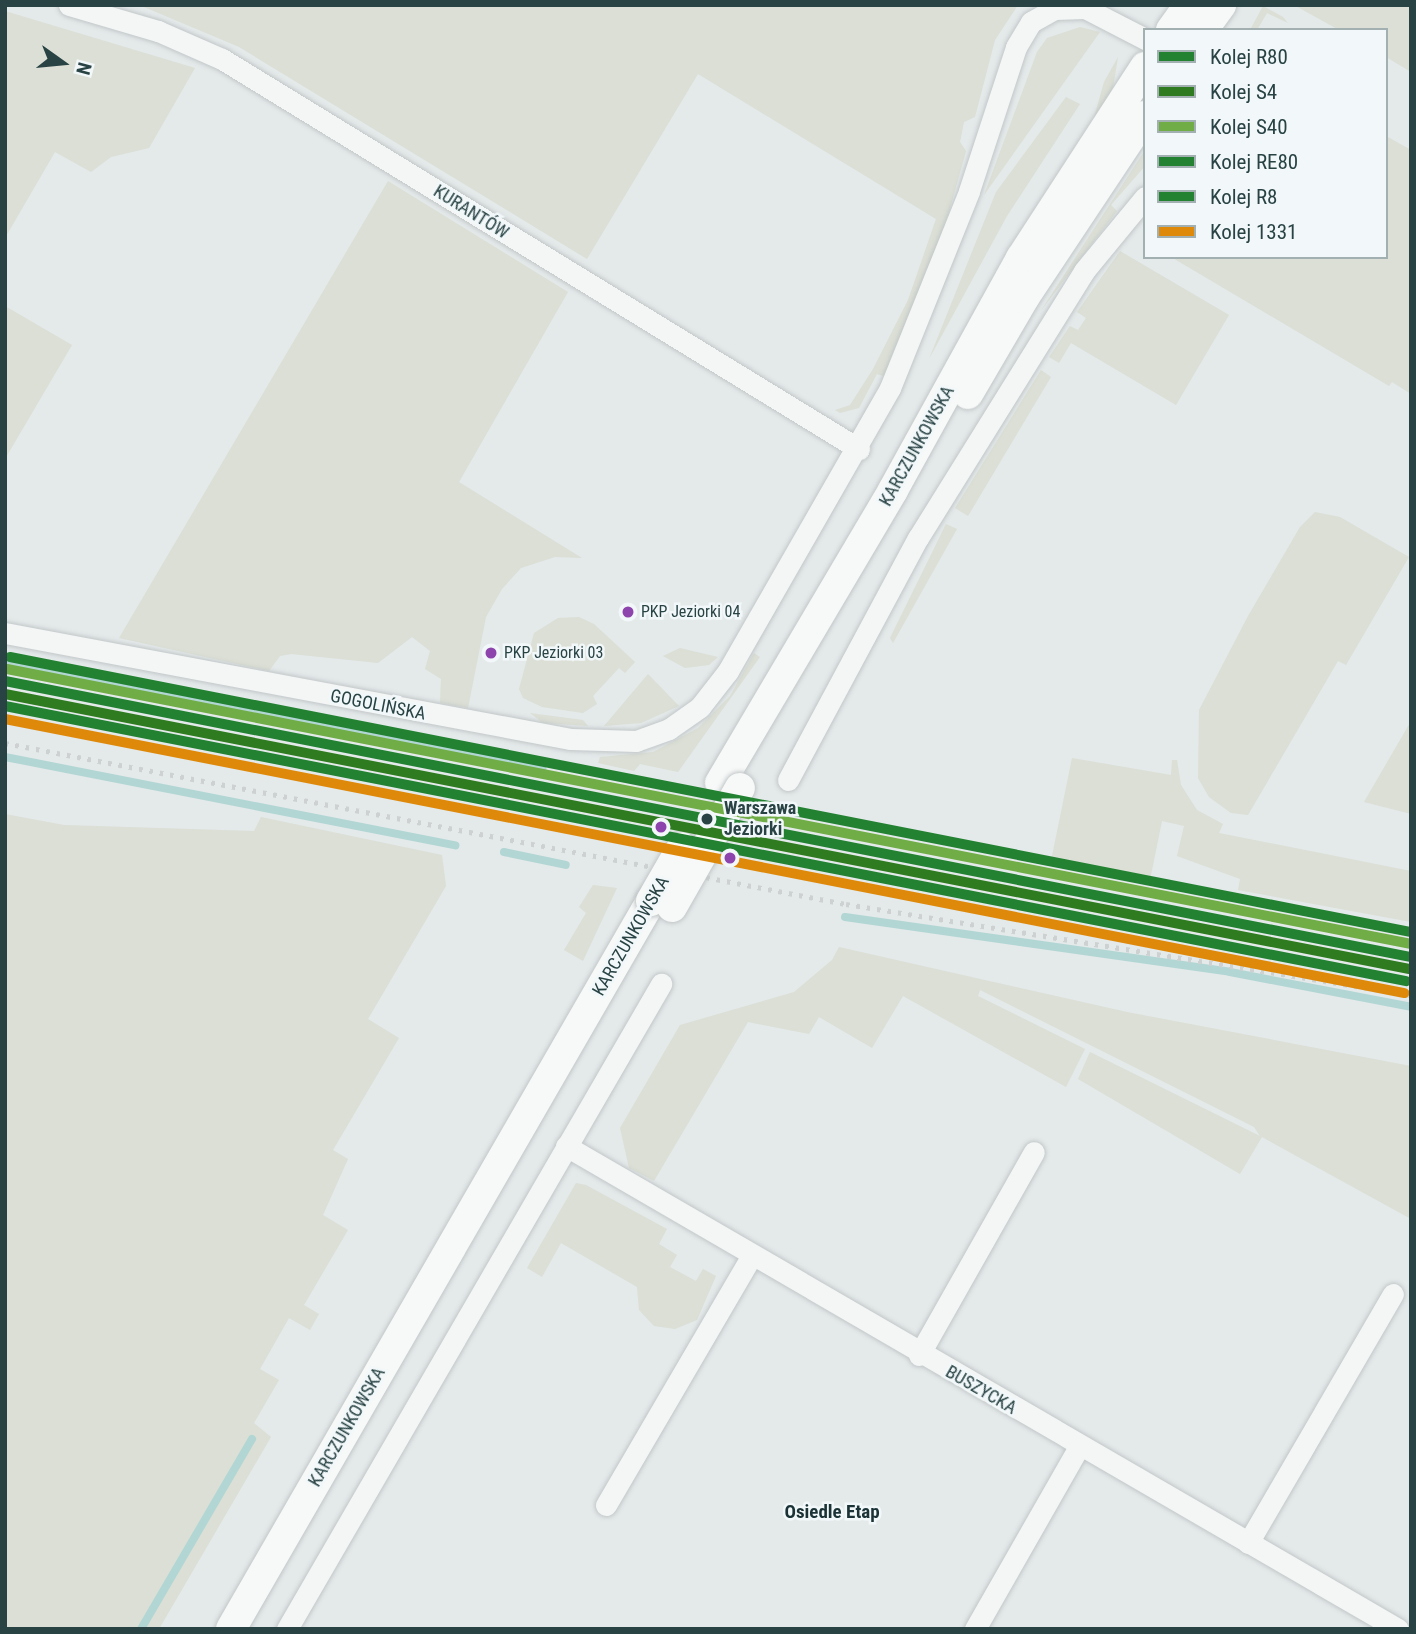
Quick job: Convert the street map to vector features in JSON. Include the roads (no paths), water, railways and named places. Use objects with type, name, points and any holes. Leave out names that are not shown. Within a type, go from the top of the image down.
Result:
[{"type":"street","name":"KURANTÓW","points":[[69,5],[158,31],[222,59],[859,449]]},
{"type":"street","points":[[1172,28],[1189,5]]},
{"type":"street","points":[[1204,28],[1221,5]]},
{"type":"street","points":[[859,449],[914,335],[969,191],[1016,47],[1031,22],[1054,9],[1085,8],[1143,38]]},
{"type":"street","name":"KARCZUNKOWSKA","points":[[730,785],[1021,258],[1143,70]]},
{"type":"street","name":"KARCZUNKOWSKA","points":[[245,1629],[730,785],[1024,299],[1143,119]]},
{"type":"street","points":[[788,780],[918,538],[1084,271],[1143,199]]},
{"type":"street","name":"GOGOLIŃSKA","points":[[5,633],[500,728],[594,741],[636,741],[669,729],[699,707],[728,671],[859,449]]},
{"type":"street","name":"KARCZUNKOWSKA","points":[[231,1629],[661,904]]},
{"type":"street","points":[[287,1629],[661,984]]},
{"type":"street","name":"BUSZYCKA","points":[[566,1146],[1079,1447],[1398,1629]]},
{"type":"street","points":[[919,1354],[1034,1152]]},
{"type":"street","points":[[606,1505],[751,1256]]},
{"type":"street","points":[[1248,1543],[1394,1294]]},
{"type":"street","points":[[975,1629],[1079,1447]]},
{"type":"waterway","points":[[5,662],[542,769]]},
{"type":"waterway","points":[[5,757],[455,845]]},
{"type":"waterway","points":[[504,852],[566,865]]},
{"type":"waterway","points":[[845,917],[1230,972],[1411,1007]]},
{"type":"waterway","points":[[141,1629],[252,1439]]},
{"type":"railway","points":[[5,743],[846,904],[1411,995]]},
{"type":"rail line","name":"R8","points":[[10,657],[1411,932]]},
{"type":"rail line","name":"S40","points":[[7,669],[1411,944]]},
{"type":"rail line","name":"R80","points":[[5,681],[1411,957]]},
{"type":"rail line","name":"S4","points":[[5,694],[1409,969]]},
{"type":"rail line","name":"RE80","points":[[5,706],[1406,981]]},
{"type":"rail line","name":"1331","points":[[5,719],[1404,993]]},
{"type":"place","name":"PKP Jeziorki 04","points":[[628,612]]},
{"type":"place","name":"PKP Jeziorki 03","points":[[491,653]]},
{"type":"place","name":"Warszawa Jeziorki","points":[[707,819]]},
{"type":"district","name":"Osiedle Etap","points":[[832,1512]]}]
